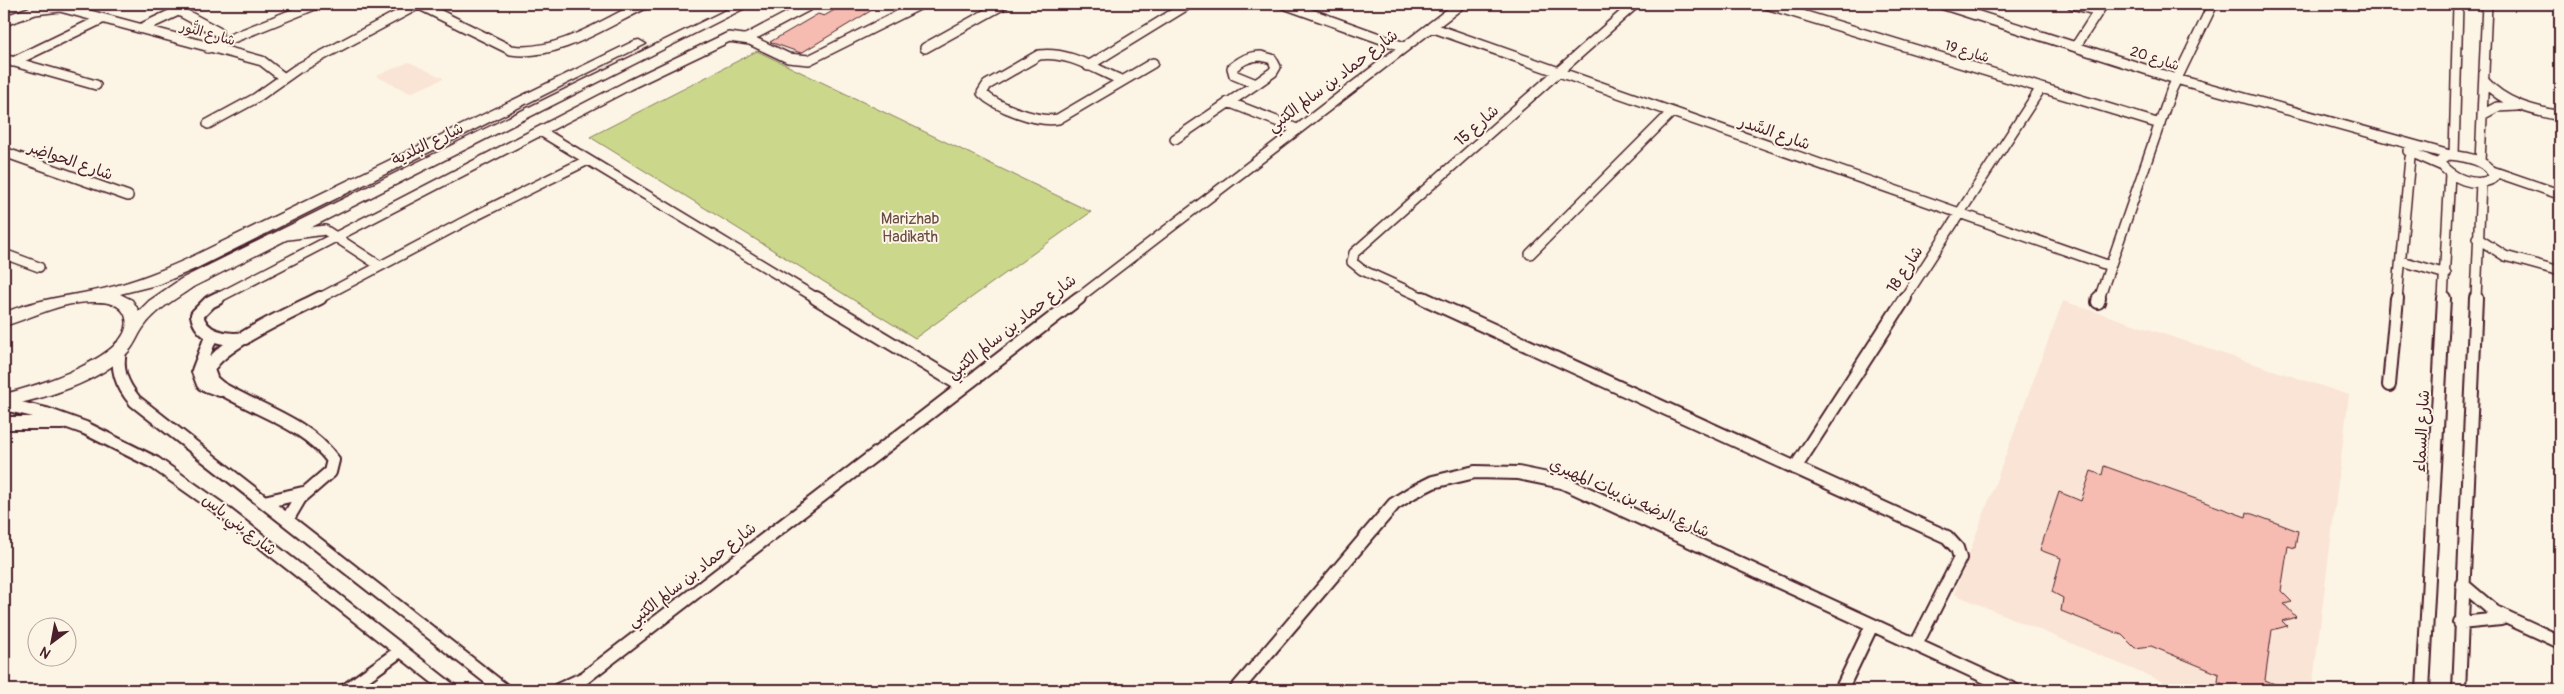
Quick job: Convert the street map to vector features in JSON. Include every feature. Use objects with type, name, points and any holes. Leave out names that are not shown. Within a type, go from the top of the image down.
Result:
[{"type":"main road","name":"شارع البلدية","points":[[94,296],[154,280],[191,264],[720,4]]},
{"type":"main road","name":"شارع البلدية","points":[[4,400],[42,392],[92,370],[122,346],[142,316],[170,294],[277,238],[747,4]]},
{"type":"main road","points":[[4,320],[28,309],[56,301],[94,296],[122,302],[130,309],[134,318],[133,328]]},
{"type":"main road","points":[[4,310],[28,309]]},
{"type":"street","points":[[166,4],[218,32]]},
{"type":"street","points":[[208,48],[318,4]]},
{"type":"street","points":[[208,124],[256,98],[284,78],[419,4],[512,50],[524,54],[550,48],[645,4]]},
{"type":"street","points":[[746,39],[812,4]]},
{"type":"street","points":[[245,338],[220,340],[197,318],[206,305],[723,38],[735,36],[746,39],[794,61],[809,60],[921,4]]},
{"type":"street","points":[[1088,66],[1190,4]]},
{"type":"street","points":[[1284,4],[1404,47]]},
{"type":"street","name":"شارع حماد بن سالم الكتبي","points":[[574,690],[584,678],[1461,4]]},
{"type":"street","name":"شارع 15","points":[[1635,4],[1354,253],[1352,262],[1362,270],[1795,468]]},
{"type":"street","name":"شارع 19","points":[[1766,4],[2160,124]]},
{"type":"street","name":"شارع 20","points":[[1941,4],[2176,79],[2362,132],[2480,162]]},
{"type":"street","points":[[2072,4],[2101,7],[2076,46]]},
{"type":"street","points":[[2098,302],[2176,79],[2214,4]]},
{"type":"street","points":[[2440,166],[2440,160],[2452,155],[2458,82],[2458,4]]},
{"type":"street","points":[[2487,4],[2480,162],[2493,175],[2560,194]]},
{"type":"street","points":[[925,48],[998,5]]},
{"type":"street","name":"شارع النُّور","points":[[4,21],[22,13],[48,8],[60,8],[262,61],[284,78]]},
{"type":"street","points":[[142,28],[178,10]]},
{"type":"street","points":[[8,60],[102,19]]},
{"type":"street","name":"شارع السَّدر","points":[[1431,27],[2110,266]]},
{"type":"street","points":[[1121,80],[1056,54],[1042,54],[987,85],[982,93],[1039,120],[1049,122],[1058,119],[1121,80],[1137,74],[1153,63]]},
{"type":"street","points":[[8,60],[96,85]]},
{"type":"street","points":[[2484,82],[2501,97],[2522,107],[2560,116]]},
{"type":"street","points":[[1175,139],[1256,84]]},
{"type":"street","name":"شارع 18","points":[[1795,468],[2041,88]]},
{"type":"street","points":[[1228,102],[1296,129]]},
{"type":"street","points":[[2482,114],[2497,107],[2522,107]]},
{"type":"street","points":[[1530,254],[1672,112]]},
{"type":"street","points":[[542,132],[962,386]]},
{"type":"street","name":"شارع 20","points":[[2362,132],[2440,166],[2450,174]]},
{"type":"street","name":"شارع الحواضِر","points":[[4,152],[128,196]]},
{"type":"street","points":[[2389,385],[2402,262],[2410,158]]},
{"type":"street","points":[[287,520],[294,505],[307,491],[330,472],[332,460],[326,450],[283,419],[224,390],[210,379],[208,374],[210,364],[222,352],[245,338],[380,266],[588,160]]},
{"type":"street","points":[[2450,174],[2481,182],[2493,175]]},
{"type":"street","name":"شارع السماء","points":[[2423,690],[2450,174]]},
{"type":"street","points":[[2459,690],[2460,623],[2481,182]]},
{"type":"street","points":[[325,230],[326,221],[339,207]]},
{"type":"street","points":[[277,238],[325,230],[380,266]]},
{"type":"street","points":[[2477,238],[2488,247],[2506,256],[2560,271]]},
{"type":"street","points":[[4,254],[40,267]]},
{"type":"street","points":[[2476,256],[2506,256]]},
{"type":"street","points":[[2402,262],[2446,274]]},
{"type":"street","points":[[212,334],[211,344],[199,364],[199,380],[208,387],[224,390]]},
{"type":"street","name":"شارع بني ياس","points":[[122,346],[118,358],[118,370],[128,393],[504,690]]},
{"type":"street","name":"شارع بني ياس","points":[[4,404],[78,424],[138,452],[196,490],[451,690]]},
{"type":"street","points":[[4,423],[78,424]]},
{"type":"street","points":[[1795,468],[1941,534],[1957,548],[1960,558],[1958,563],[1916,646]]},
{"type":"street","name":"شارع الرضه بن بيات المهيري","points":[[1236,690],[1394,504],[1421,486],[1437,480],[1471,472],[1516,472],[1562,482],[2014,690]]},
{"type":"street","points":[[264,502],[286,499],[307,491]]},
{"type":"street","points":[[2462,584],[2483,606],[2502,619],[2560,642]]},
{"type":"street","points":[[2460,623],[2484,619],[2502,619]]},
{"type":"street","points":[[1841,690],[1872,625]]},
{"type":"street","points":[[346,690],[400,651]]},
{"type":"street","name":"شارع حماد بن سالم الكتبي","points":[[558,690],[584,678]]},
{"type":"shaded area","points":[[409,62],[443,79],[410,93],[376,76]]},
{"type":"shaded area","points":[[2063,301],[2349,395],[2312,690],[2182,690],[1954,594]]},
{"type":"green space","name":"Marizhab Hadikath","points":[[757,51],[1091,212],[915,338],[590,137]]},
{"type":"building","points":[[845,4],[882,4],[801,53],[770,42],[818,14],[824,16]]},
{"type":"building","points":[[2104,466],[2246,517],[2247,512],[2298,531],[2295,548],[2288,546],[2281,591],[2292,602],[2284,604],[2296,617],[2282,621],[2287,626],[2272,630],[2265,680],[2289,690],[2237,690],[2218,682],[2219,674],[2151,646],[2135,648],[2122,635],[2061,611],[2063,598],[2052,592],[2061,558],[2040,550],[2059,492],[2081,501],[2091,471],[2102,475]]}]
